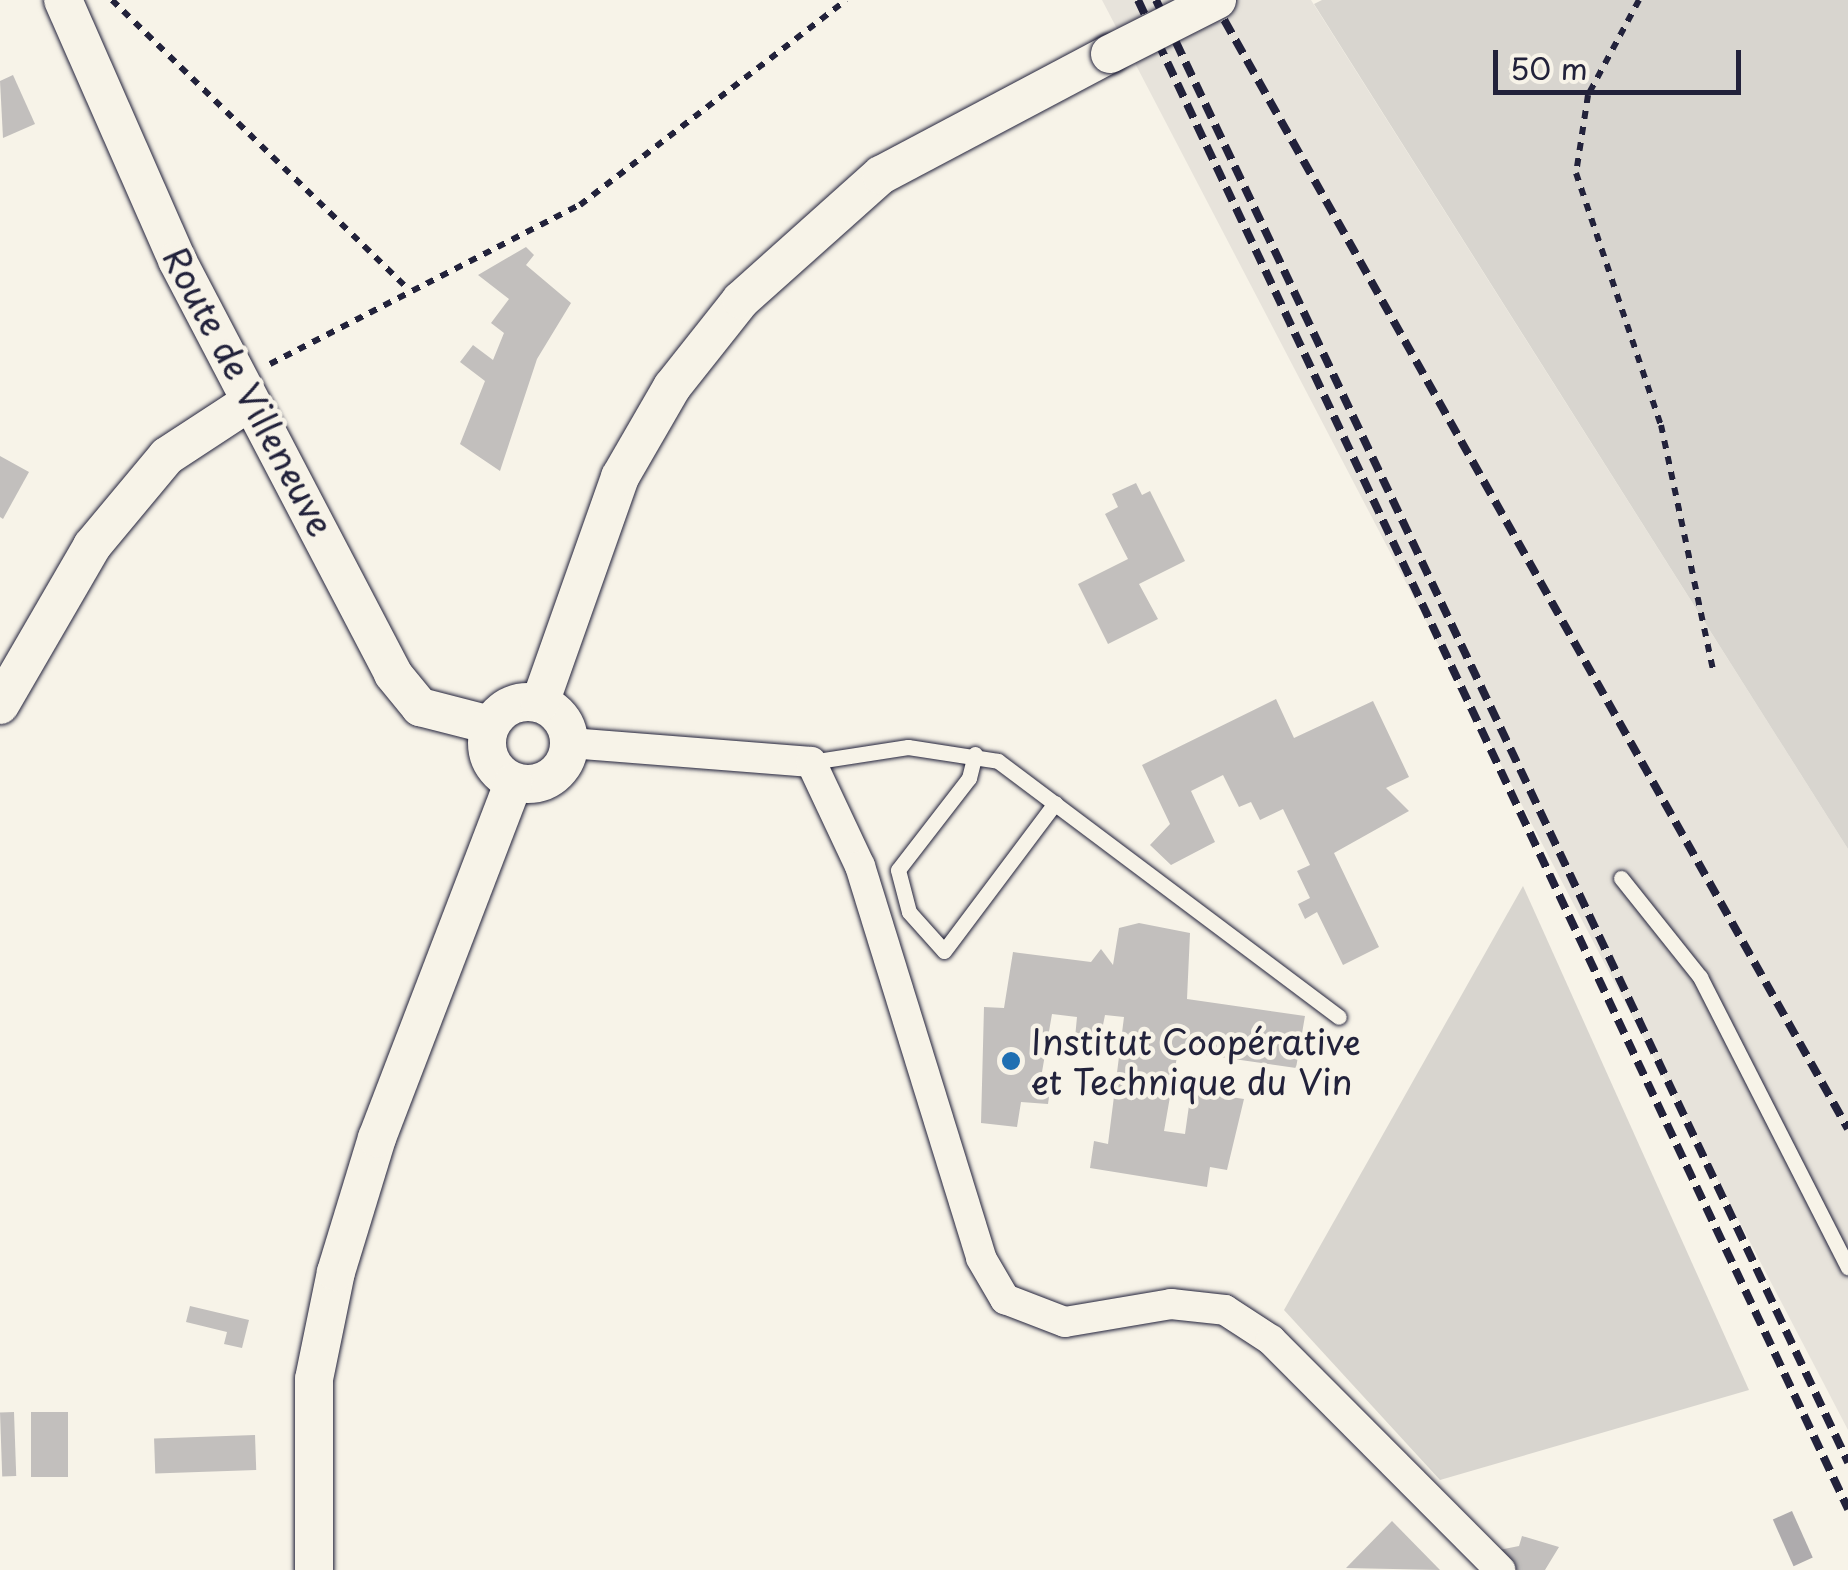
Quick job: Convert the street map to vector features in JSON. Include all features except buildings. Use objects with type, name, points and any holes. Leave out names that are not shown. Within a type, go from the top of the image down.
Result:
[{"type":"street","name":"Route de Villeneuve","points":[[64,0],[243,392],[393,674],[420,707],[490,725]]},
{"type":"street","points":[[540,703],[620,477],[672,387],[741,300],[881,175],[1217,0]]},
{"type":"street","points":[[0,705],[92,546],[167,456],[243,392]]},
{"type":"street","points":[[516,703],[540,703],[562,718],[570,743],[552,777],[514,782],[492,766],[490,725],[516,703]]},
{"type":"street","points":[[570,743],[810,762],[860,866],[981,1258],[1005,1299],[1064,1322],[1172,1304],[1225,1310],[1271,1340],[1500,1570]]},
{"type":"street","points":[[314,1570],[314,1379],[336,1272],[377,1138],[514,782]]},
{"type":"lane","points":[[810,762],[908,747],[975,754],[1056,802],[1340,1017]]},
{"type":"lane","points":[[975,754],[969,778],[898,870],[929,942],[944,950],[1056,802]]},
{"type":"lane","points":[[1621,878],[1708,991],[1848,1268]]},
{"type":"path","points":[[112,0],[409,290]]},
{"type":"path","points":[[243,392],[409,290],[580,205],[846,0]]},
{"type":"path","points":[[1639,0],[1588,94],[1576,173],[1661,425],[1712,670]]},
{"type":"shaded area","points":[[1102,0],[1311,0],[1848,849],[1848,1430]]},
{"type":"shaded area","points":[[1322,0],[1848,0],[1848,849],[1314,4]]},
{"type":"shaded area","points":[[1523,886],[1749,1390],[1440,1480],[1284,1310]]},
{"type":"shaded area","points":[[1792,1511],[1813,1558],[1794,1566],[1773,1520]]},
{"type":"railway","points":[[1138,0],[1848,1509]]},
{"type":"railway","points":[[1156,0],[1848,1462]]},
{"type":"railway","points":[[1213,0],[1848,1129]]},
{"type":"place","name":"Institut Coopérative et Technique du Vin","points":[[1011,1061]]}]
